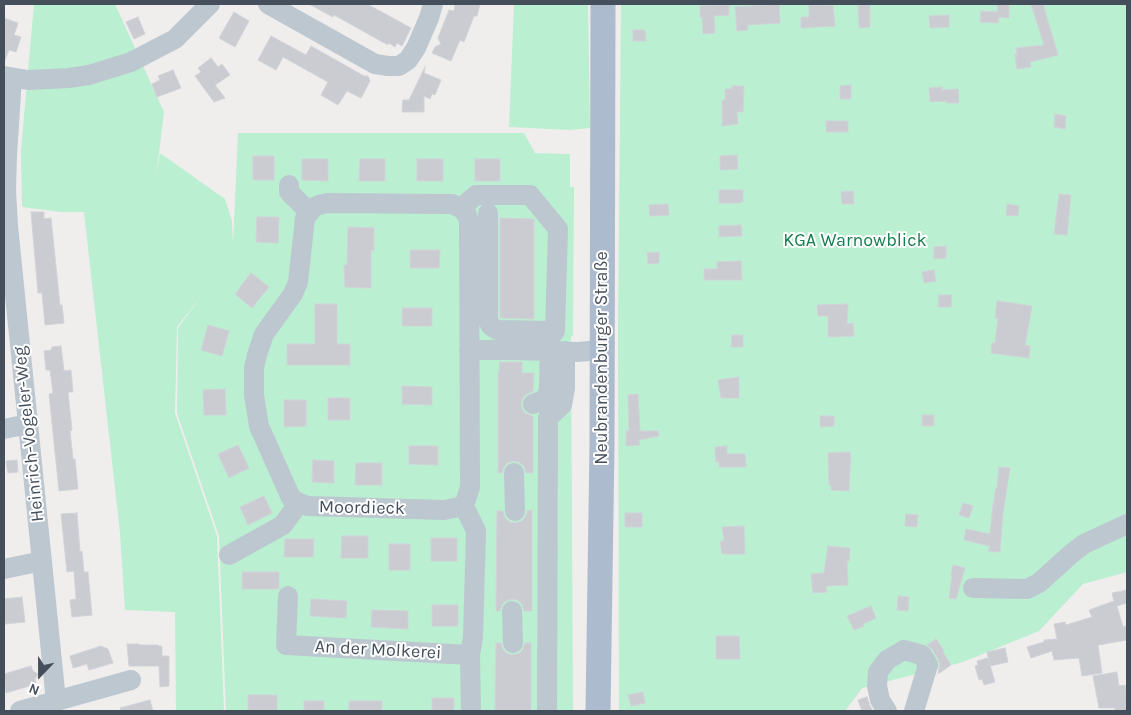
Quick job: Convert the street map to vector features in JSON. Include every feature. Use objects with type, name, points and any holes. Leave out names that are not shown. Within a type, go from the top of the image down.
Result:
[{"type":"main road","name":"Neubrandenburger Straße","points":[[598,711],[602,445],[603,4]]},
{"type":"street","points":[[8,77],[28,80],[69,78],[89,75],[132,62],[175,39],[210,4]]},
{"type":"street","points":[[268,4],[375,64],[388,66],[399,66],[408,60],[416,48],[429,18],[432,4]]},
{"type":"street","name":"Heinrich-Vogeler-Weg","points":[[8,77],[6,190],[8,287],[28,424],[56,701]]},
{"type":"street","points":[[289,185],[289,192],[309,212],[319,205],[327,203],[422,210],[452,204],[461,208],[467,215],[469,222],[470,488],[464,506],[476,531],[473,637],[470,655],[471,711]]},
{"type":"street","points":[[461,208],[476,195],[530,195],[558,229],[555,331],[550,338],[558,351],[565,388],[562,404],[548,418],[547,711]]},
{"type":"street","name":"Moordieck","points":[[309,212],[304,222],[298,282],[293,294],[264,334],[254,368],[254,395],[259,426],[291,498],[308,506],[444,510],[464,506]]},
{"type":"street","points":[[488,213],[488,320],[491,326],[497,330],[555,331]]},
{"type":"street","points":[[469,350],[602,350]]},
{"type":"street","points":[[533,404],[547,397],[558,351]]},
{"type":"street","points":[[4,429],[28,424]]},
{"type":"street","points":[[514,473],[515,511]]},
{"type":"street","points":[[229,555],[283,526],[299,503]]},
{"type":"street","points":[[974,588],[1028,589],[1039,583],[1084,544],[1127,524]]},
{"type":"street","points":[[4,569],[42,561]]},
{"type":"street","name":"An der Molkerei","points":[[288,596],[286,645],[470,655]]},
{"type":"street","points":[[512,611],[513,643]]},
{"type":"street","points":[[887,711],[880,700],[877,686],[878,672],[887,660],[904,650],[922,655],[928,665],[914,711]]},
{"type":"street","points":[[20,711],[131,680]]},
{"type":"green space","points":[[34,4],[115,4],[164,112],[156,177],[160,153],[225,199],[232,221],[233,245],[238,133],[524,133],[535,153],[570,154],[570,187],[574,187],[573,336],[571,336],[573,711],[226,711],[219,536],[177,413],[178,328],[202,295],[177,327],[175,413],[217,536],[224,711],[176,711],[175,612],[125,610],[120,533],[84,212],[61,212],[22,207],[21,150]]},
{"type":"green space","points":[[514,4],[588,4],[590,128],[570,130],[509,127]]},
{"type":"green space","name":"KGA Warnowblick","points":[[621,4],[1127,4],[1127,572],[1083,584],[1039,631],[963,662],[862,688],[845,711],[619,711],[618,328]]},
{"type":"building","points":[[309,4],[367,4],[411,28],[402,46],[397,43],[395,47]]},
{"type":"building","points":[[455,4],[480,4],[477,16],[474,16],[464,42],[460,40],[451,61],[432,53],[435,47],[441,44],[438,38],[449,10],[454,11]]},
{"type":"building","points":[[779,4],[780,23],[747,25],[748,30],[737,31],[735,7]]},
{"type":"building","points":[[870,4],[870,27],[859,28],[858,5]]},
{"type":"building","points":[[997,4],[1009,4],[1009,18],[999,17],[998,23],[980,22],[981,11],[998,12]]},
{"type":"building","points":[[1031,4],[1043,4],[1058,55],[1030,62],[1031,67],[1017,69],[1016,48],[1044,45]]},
{"type":"building","points":[[729,5],[729,15],[714,16],[715,33],[703,34],[700,6]]},
{"type":"building","points":[[809,5],[833,6],[835,26],[801,28],[801,17],[809,17]]},
{"type":"building","points":[[234,12],[249,21],[235,47],[219,38]]},
{"type":"building","points":[[949,15],[949,27],[930,28],[929,16]]},
{"type":"building","points":[[138,17],[145,34],[134,39],[126,22]]},
{"type":"building","points":[[4,18],[18,23],[14,35],[21,37],[16,52],[9,50],[5,60],[4,59]]},
{"type":"building","points":[[633,30],[645,30],[646,41],[633,41]]},
{"type":"building","points":[[271,36],[306,55],[311,46],[364,76],[368,76],[370,81],[361,98],[347,91],[338,105],[321,95],[328,82],[283,57],[276,70],[258,60]]},
{"type":"building","points":[[211,58],[218,67],[222,64],[230,75],[215,85],[225,98],[214,102],[195,76],[201,72],[198,68]]},
{"type":"building","points":[[425,67],[424,73],[441,80],[435,95],[432,94],[430,99],[424,96],[424,112],[402,112],[403,100],[409,100]]},
{"type":"building","points":[[173,70],[181,88],[157,97],[152,84],[160,80],[158,76]]},
{"type":"building","points":[[851,85],[851,99],[840,99],[840,86]]},
{"type":"building","points":[[732,86],[744,86],[743,112],[737,112],[738,124],[722,126],[722,100],[725,100],[725,89],[732,89]]},
{"type":"building","points":[[942,87],[942,90],[958,89],[959,103],[946,103],[946,101],[930,102],[929,88]]},
{"type":"building","points":[[1055,114],[1066,116],[1065,129],[1054,127]]},
{"type":"building","points":[[826,121],[848,121],[848,132],[826,132]]},
{"type":"building","points":[[737,155],[738,169],[720,170],[720,156]]},
{"type":"building","points":[[253,156],[274,156],[274,180],[253,180]]},
{"type":"building","points":[[302,159],[328,159],[328,181],[302,180]]},
{"type":"building","points":[[360,159],[385,159],[385,181],[359,181]]},
{"type":"building","points":[[417,159],[443,159],[443,181],[417,181]]},
{"type":"building","points":[[475,159],[500,159],[500,181],[475,181]]},
{"type":"building","points":[[719,190],[743,190],[743,202],[719,203]]},
{"type":"building","points":[[853,191],[854,204],[842,204],[841,192]]},
{"type":"building","points":[[1059,194],[1071,195],[1067,235],[1054,234]]},
{"type":"building","points":[[668,204],[669,215],[650,216],[649,205]]},
{"type":"building","points":[[1007,204],[1019,206],[1018,216],[1006,215]]},
{"type":"building","points":[[31,212],[44,212],[44,219],[51,218],[60,305],[62,305],[64,323],[45,325],[42,293],[38,293]]},
{"type":"building","points":[[257,217],[279,217],[278,243],[256,242]]},
{"type":"building","points":[[500,218],[534,219],[534,319],[500,317]]},
{"type":"building","points":[[741,225],[742,236],[719,237],[719,226]]},
{"type":"building","points":[[348,227],[374,228],[374,250],[371,250],[371,288],[345,287],[344,265],[347,265]]},
{"type":"building","points":[[946,246],[946,258],[934,259],[934,247]]},
{"type":"building","points":[[410,250],[440,250],[439,268],[410,268]]},
{"type":"building","points":[[659,252],[659,263],[648,264],[647,253]]},
{"type":"building","points":[[741,261],[742,280],[704,280],[704,269],[717,269],[717,262]]},
{"type":"building","points":[[934,270],[936,281],[924,283],[922,272]]},
{"type":"building","points":[[251,273],[269,287],[252,308],[235,294]]},
{"type":"building","points":[[939,295],[952,295],[951,307],[938,307]]},
{"type":"building","points":[[997,301],[1032,306],[1025,345],[1030,346],[1029,358],[991,353],[992,343],[995,343],[998,318],[995,318]]},
{"type":"building","points":[[315,304],[337,304],[337,344],[350,344],[350,365],[287,365],[287,344],[315,344]]},
{"type":"building","points":[[848,304],[847,324],[853,323],[854,336],[828,337],[828,316],[818,316],[817,305]]},
{"type":"building","points":[[402,308],[432,308],[432,326],[402,326]]},
{"type":"building","points":[[208,325],[229,331],[222,356],[201,350]]},
{"type":"building","points":[[732,335],[743,335],[743,347],[731,347]]},
{"type":"building","points":[[61,346],[64,371],[71,370],[73,392],[68,392],[72,430],[70,431],[78,489],[59,491],[49,394],[53,393],[50,370],[46,370],[44,351],[51,350],[52,347]]},
{"type":"building","points":[[500,362],[522,362],[522,373],[534,373],[533,391],[524,396],[521,403],[525,413],[533,416],[533,473],[526,473],[524,466],[514,461],[507,463],[502,473],[498,473],[498,373]]},
{"type":"building","points":[[739,377],[739,398],[721,398],[718,380]]},
{"type":"building","points":[[402,386],[432,387],[432,405],[402,404]]},
{"type":"building","points":[[225,389],[226,415],[204,415],[203,390]]},
{"type":"building","points":[[638,394],[640,431],[658,431],[659,436],[639,440],[640,445],[626,446],[626,431],[629,431],[628,395]]},
{"type":"building","points":[[328,398],[350,398],[350,420],[328,420]]},
{"type":"building","points":[[284,400],[306,400],[306,426],[284,427]]},
{"type":"building","points":[[922,415],[934,415],[934,426],[922,426]]},
{"type":"building","points":[[820,416],[834,416],[834,426],[820,427]]},
{"type":"building","points":[[238,445],[249,468],[229,478],[218,454]]},
{"type":"building","points":[[409,446],[438,446],[438,465],[409,464]]},
{"type":"building","points":[[727,446],[727,454],[745,454],[746,467],[719,467],[719,462],[716,462],[715,447]]},
{"type":"building","points":[[850,452],[849,491],[831,490],[831,485],[829,485],[828,453]]},
{"type":"building","points":[[17,460],[18,472],[8,473],[6,461]]},
{"type":"building","points":[[313,460],[334,461],[334,483],[312,482]]},
{"type":"building","points":[[356,463],[382,463],[382,485],[355,485]]},
{"type":"building","points":[[999,467],[1010,468],[1003,513],[1000,552],[988,551],[990,546],[964,540],[966,529],[990,534]]},
{"type":"building","points":[[264,496],[272,513],[248,525],[240,507]]},
{"type":"building","points":[[963,503],[973,506],[969,518],[959,515]]},
{"type":"building","points":[[532,510],[532,611],[524,611],[522,604],[512,599],[505,601],[500,611],[496,611],[497,511],[503,511],[505,518],[515,523],[522,521],[527,511]]},
{"type":"building","points":[[77,513],[80,552],[82,551],[84,572],[88,572],[92,615],[72,617],[70,600],[76,599],[74,571],[67,572],[61,514]]},
{"type":"building","points":[[625,513],[642,513],[642,527],[625,527]]},
{"type":"building","points":[[906,514],[918,515],[917,527],[905,526]]},
{"type":"building","points":[[744,526],[745,554],[722,554],[720,541],[724,541],[722,527]]},
{"type":"building","points":[[342,536],[368,536],[368,558],[341,558]]},
{"type":"building","points":[[431,538],[457,538],[457,561],[431,561]]},
{"type":"building","points":[[285,539],[314,539],[313,557],[284,557]]},
{"type":"building","points":[[389,544],[410,544],[410,570],[389,570]]},
{"type":"building","points":[[828,546],[850,548],[849,561],[847,561],[848,585],[826,586],[827,592],[813,593],[811,574],[824,573]]},
{"type":"building","points":[[953,565],[965,568],[956,599],[949,598]]},
{"type":"building","points":[[242,572],[279,572],[279,589],[242,589]]},
{"type":"building","points":[[1127,590],[1127,603],[1117,606],[1123,627],[1126,626],[1127,640],[1098,645],[1102,673],[1082,676],[1079,658],[1054,660],[1052,651],[1031,658],[1027,647],[1044,642],[1044,640],[1057,639],[1054,624],[1065,622],[1066,625],[1092,617],[1089,610],[1114,601],[1112,593]]},
{"type":"building","points":[[898,596],[909,597],[908,611],[897,610]]},
{"type":"building","points":[[22,597],[25,622],[5,624],[4,599]]},
{"type":"building","points":[[311,599],[347,601],[346,618],[310,616]]},
{"type":"building","points":[[432,605],[458,605],[458,626],[432,626]]},
{"type":"building","points":[[871,606],[876,618],[854,630],[847,616]]},
{"type":"building","points":[[372,610],[408,611],[408,629],[371,627]]},
{"type":"building","points":[[716,636],[739,636],[740,659],[716,659]]},
{"type":"building","points":[[936,639],[951,665],[938,674],[940,664],[932,649],[927,645]]},
{"type":"building","points":[[496,643],[501,643],[503,650],[513,655],[520,653],[525,643],[531,643],[531,711],[495,711]]},
{"type":"building","points":[[127,644],[162,646],[162,656],[169,656],[169,686],[160,687],[159,666],[129,666]]},
{"type":"building","points":[[101,646],[108,649],[113,663],[89,670],[87,664],[73,668],[70,656]]},
{"type":"building","points":[[1005,648],[1008,662],[990,666],[987,652]]},
{"type":"building","points":[[988,658],[995,682],[984,685],[982,679],[979,680],[975,666],[978,665],[977,661]]},
{"type":"building","points":[[31,666],[33,671],[38,674],[35,679],[36,684],[6,693],[4,674]]},
{"type":"building","points":[[1117,672],[1119,686],[1125,685],[1127,711],[1115,711],[1115,708],[1099,708],[1093,676]]},
{"type":"building","points":[[643,692],[645,703],[631,706],[628,695]]},
{"type":"building","points":[[248,695],[277,695],[277,711],[248,711]]},
{"type":"building","points":[[867,697],[873,711],[862,711],[858,700]]},
{"type":"building","points":[[432,698],[454,698],[454,711],[432,711]]},
{"type":"building","points":[[150,700],[153,711],[121,711],[120,708]]},
{"type":"building","points":[[304,701],[324,701],[324,711],[304,711]]},
{"type":"building","points":[[349,701],[382,701],[382,711],[349,711]]}]
